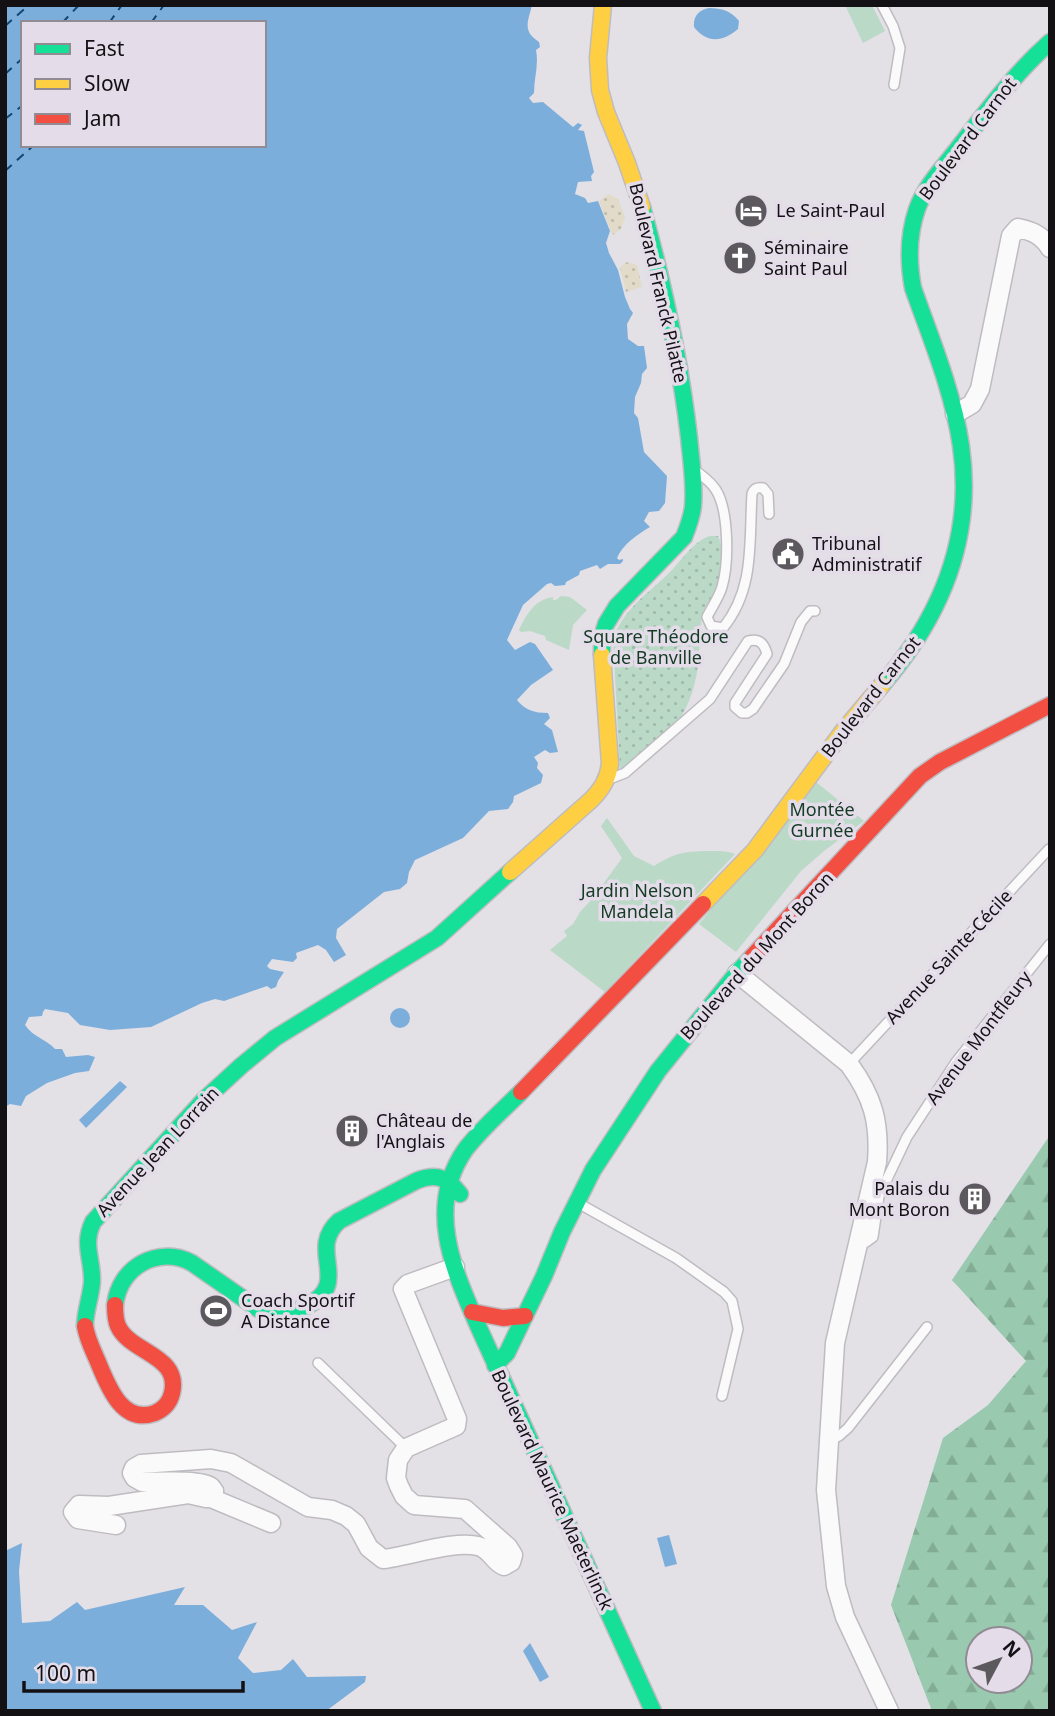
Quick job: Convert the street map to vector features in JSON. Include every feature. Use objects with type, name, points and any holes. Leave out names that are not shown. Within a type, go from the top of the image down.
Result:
[{"type":"street","name":"Boulevard Franck Pilatte","points":[[603,5],[598,53],[600,90],[608,120],[630,170],[651,242],[680,368],[692,468],[692,508],[690,525],[684,537],[617,606],[602,637],[610,764],[607,780]]},
{"type":"street","name":"Boulevard Carnot","points":[[441,1196],[460,1157],[474,1139],[755,850],[844,730],[911,650],[925,627],[938,601],[952,561],[961,524],[964,467],[955,414],[909,270],[908,246],[911,227],[918,206],[939,173],[1011,81],[1050,42]]},
{"type":"street","points":[[955,414],[972,404],[980,389],[1011,236],[1018,228],[1030,231],[1043,237],[1050,248]]},
{"type":"street","name":"Boulevard du Mont Boron","points":[[495,1365],[507,1353],[593,1170],[658,1071],[737,973],[920,776],[940,762],[1050,705]]},
{"type":"street","name":"Avenue Jean Lorrain","points":[[449,1180],[437,1177],[420,1179],[400,1192],[345,1217],[334,1226],[327,1237],[325,1251],[330,1276],[326,1290],[313,1305],[288,1315],[278,1317],[264,1313],[189,1261],[164,1255],[152,1257],[142,1263],[124,1280],[119,1289],[114,1305],[115,1317],[126,1337],[166,1365],[173,1386],[167,1404],[161,1411],[144,1415],[124,1408],[110,1391],[86,1331],[85,1314],[92,1278],[86,1241],[93,1222],[204,1100],[241,1066],[275,1038],[437,938],[591,800],[607,780]]},
{"type":"street","points":[[737,973],[849,1064],[862,1082],[877,1122],[877,1163],[835,1342],[826,1490],[836,1586],[845,1617],[889,1711]]},
{"type":"street","name":"Boulevard Carnot","points":[[441,1196],[469,1163],[493,1121]]},
{"type":"street","name":"Avenue Jean Lorrain","points":[[400,1192],[415,1191],[441,1196]]},
{"type":"street","name":"Boulevard Carnot","points":[[441,1196],[457,1221],[455,1266]]},
{"type":"street","points":[[211,1498],[214,1491],[210,1486],[193,1482],[142,1482],[133,1476],[133,1470],[141,1464],[211,1459],[231,1463],[308,1507],[332,1510],[346,1516],[356,1524],[369,1548],[383,1559],[461,1544],[479,1546],[490,1552],[498,1564],[504,1566],[511,1562],[513,1555],[508,1548],[465,1509],[414,1505],[404,1496],[397,1478],[398,1460],[406,1448],[456,1426],[457,1419],[403,1289],[408,1284],[455,1266]]},
{"type":"street","name":"Boulevard Maurice Maeterlinck","points":[[455,1266],[460,1285],[495,1365],[653,1711]]},
{"type":"street","points":[[472,1312],[503,1318],[525,1316]]},
{"type":"street","points":[[116,1525],[78,1519],[73,1512],[79,1505],[109,1506],[188,1494],[211,1498],[271,1523]]},
{"type":"lane","points":[[882,5],[900,48],[894,85]]},
{"type":"lane","points":[[692,468],[709,481],[722,501],[727,560],[722,588],[707,617],[711,626],[723,628],[732,617],[745,587],[750,560],[752,494],[756,488],[763,488],[768,494],[769,514]]},
{"type":"lane","points":[[607,780],[625,772],[710,699],[748,641],[754,640],[760,641],[767,654],[735,704],[742,713],[753,709],[784,664],[801,622],[810,611],[815,611]]},
{"type":"lane","name":"Avenue Sainte-Cécile","points":[[849,1064],[1049,849]]},
{"type":"lane","name":"Avenue Montfleury","points":[[860,1242],[866,1242],[873,1237],[879,1196],[907,1137],[956,1062],[1050,944]]},
{"type":"lane","points":[[576,1202],[676,1258],[724,1292],[732,1301],[738,1329],[722,1396]]},
{"type":"lane","points":[[829,1440],[848,1428],[927,1327]]},
{"type":"lane","points":[[317,1363],[406,1448]]},
{"type":"green space","points":[[845,5],[872,5],[885,31],[863,43]]},
{"type":"green space","name":"Square Théodore de Banville","points":[[710,536],[718,536],[723,555],[722,570],[717,589],[703,612],[698,666],[689,702],[662,739],[620,771],[614,636],[636,604],[693,547]]},
{"type":"green space","points":[[561,596],[570,597],[587,610],[573,625],[569,650],[546,640],[545,636],[519,630],[528,613],[536,605],[546,599],[553,597],[553,600],[556,600]]},
{"type":"green space","name":"Montée Gurnée","points":[[816,782],[864,821],[801,871],[736,952],[699,924]]},
{"type":"green space","name":"Jardin Nelson Mandela","points":[[607,818],[634,856],[654,866],[675,855],[689,852],[721,851],[735,854],[605,992],[550,950],[567,936],[564,931],[573,924],[622,858],[601,826]]},
{"type":"green space","points":[[1050,1135],[1050,1711],[932,1711],[891,1605],[943,1438],[988,1405],[1026,1361],[952,1280]]},
{"type":"sand","points":[[609,194],[618,199],[625,217],[621,229],[614,235],[599,201]]},
{"type":"sand","points":[[627,262],[637,265],[642,287],[626,292],[620,267]]},
{"type":"water","points":[[5,5],[532,5],[528,30],[540,47],[536,50],[534,93],[529,98],[533,103],[543,102],[573,127],[578,123],[582,125],[578,130],[584,131],[594,172],[592,181],[578,182],[575,194],[585,198],[588,203],[598,201],[610,231],[606,243],[633,313],[627,324],[628,339],[638,346],[644,346],[647,368],[642,374],[635,397],[634,413],[638,418],[644,452],[667,476],[665,503],[659,511],[649,512],[644,521],[650,527],[623,549],[617,558],[623,561],[600,569],[597,565],[580,571],[579,575],[565,585],[547,584],[523,605],[507,640],[515,650],[530,642],[535,644],[553,670],[531,685],[517,700],[530,710],[548,713],[550,718],[544,724],[552,730],[558,752],[550,753],[545,750],[534,757],[538,763],[537,768],[543,775],[541,783],[514,796],[508,809],[489,811],[463,838],[415,860],[407,883],[400,889],[384,892],[337,929],[336,938],[346,955],[334,962],[326,950],[318,945],[296,953],[297,958],[293,962],[272,959],[267,966],[284,972],[276,987],[271,989],[267,986],[224,1001],[215,999],[202,1003],[151,1027],[110,1030],[80,1025],[68,1013],[45,1009],[42,1016],[29,1017],[25,1025],[28,1029],[55,1049],[62,1049],[66,1057],[95,1057],[89,1071],[47,1083],[26,1096],[21,1106],[10,1104],[5,1107]]},
{"type":"water","points":[[709,8],[729,12],[739,21],[738,29],[721,39],[704,36],[694,27],[695,20],[702,10]]},
{"type":"water","points":[[396,1008],[404,1008],[410,1018],[404,1028],[396,1028],[390,1022],[390,1014]]},
{"type":"water","points":[[120,1081],[127,1087],[86,1128],[79,1120]]},
{"type":"water","points":[[669,1535],[677,1564],[665,1567],[657,1538]]},
{"type":"water","points":[[22,1543],[19,1571],[22,1623],[50,1621],[77,1602],[85,1610],[185,1587],[174,1605],[203,1605],[232,1630],[257,1622],[238,1658],[253,1673],[281,1670],[293,1659],[307,1677],[366,1676],[365,1682],[326,1711],[5,1711],[5,1551]]},
{"type":"water","points":[[530,1643],[549,1677],[540,1682],[523,1651]]},
{"type":"ferry route","points":[[5,26],[29,5]]},
{"type":"ferry route","points":[[64,21],[79,5]]},
{"type":"ferry route","points":[[110,21],[122,5]]},
{"type":"ferry route","points":[[152,21],[164,5]]},
{"type":"ferry route","points":[[5,74],[21,60]]},
{"type":"ferry route","points":[[5,119],[21,107]]},
{"type":"ferry route","points":[[5,171],[32,147]]},
{"type":"traffic: fast","points":[[882,685],[921,632],[936,603],[957,544],[962,512],[964,480],[953,405],[913,288],[910,248],[914,219],[924,193],[939,172],[1000,94],[1050,42]]},
{"type":"traffic: fast","points":[[602,655],[602,637],[606,624],[617,606],[684,537],[693,506],[692,463],[681,379],[664,292],[642,207]]},
{"type":"traffic: fast","points":[[85,1326],[92,1282],[88,1238],[93,1222],[204,1100],[275,1038],[437,938],[510,872]]},
{"type":"traffic: fast","points":[[495,1365],[507,1353],[593,1170],[658,1071],[752,957]]},
{"type":"traffic: fast","points":[[521,1092],[471,1142],[453,1172],[445,1217],[448,1239],[453,1262],[479,1328],[653,1711]]},
{"type":"traffic: fast","points":[[115,1305],[118,1292],[132,1270],[154,1258],[166,1257],[192,1263],[264,1313],[291,1313],[320,1297],[327,1287],[327,1244],[330,1232],[339,1221],[416,1181],[429,1177],[446,1180],[460,1194]]},
{"type":"traffic: slow","points":[[603,5],[598,58],[600,90],[642,207]]},
{"type":"traffic: slow","points":[[510,872],[591,800],[606,779],[610,764],[602,655]]},
{"type":"traffic: slow","points":[[703,904],[755,850],[844,730],[882,685]]},
{"type":"traffic: jam","points":[[752,957],[920,776],[940,762],[1050,705]]},
{"type":"traffic: jam","points":[[521,1092],[703,904]]},
{"type":"traffic: jam","points":[[85,1326],[102,1372],[118,1401],[125,1408],[143,1415],[161,1409],[172,1393],[173,1380],[169,1370],[124,1335],[117,1323],[115,1305]]},
{"type":"traffic: jam","points":[[472,1312],[503,1318],[525,1316]]},
{"type":"place","name":"Le Saint-Paul","points":[[751,211]]},
{"type":"place","name":"Séminaire Saint Paul","points":[[740,258]]},
{"type":"place","name":"Tribunal Administratif","points":[[788,554]]},
{"type":"place","name":"Château de l'Anglais","points":[[352,1131]]},
{"type":"place","name":"Palais du Mont Boron","points":[[975,1199]]},
{"type":"place","name":"Coach Sportif A Distance","points":[[216,1311]]}]
